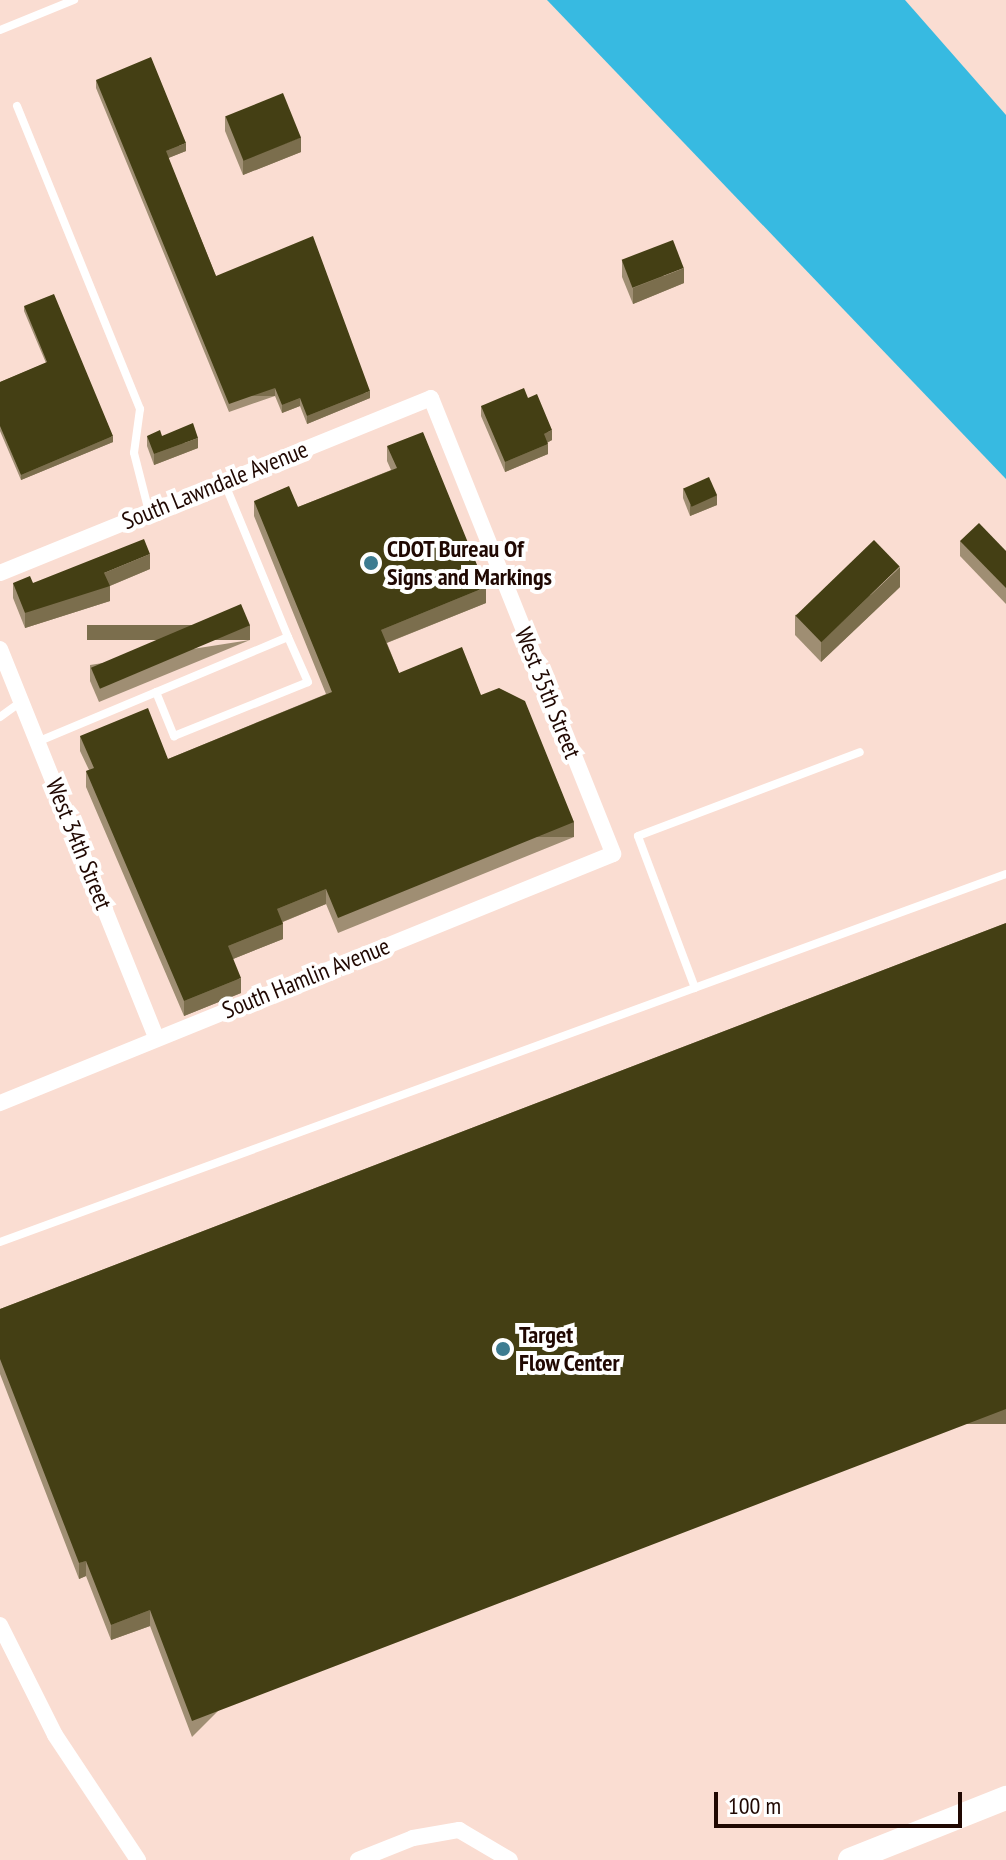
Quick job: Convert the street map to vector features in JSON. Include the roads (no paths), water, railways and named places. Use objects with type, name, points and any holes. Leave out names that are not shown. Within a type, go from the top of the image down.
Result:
[{"type":"main road","points":[[853,1860],[1006,1798]]},
{"type":"main road","points":[[905,1860],[918,1833]]},
{"type":"street","name":"South Lawndale Avenue","points":[[0,573],[431,398]]},
{"type":"street","name":"West 35th Street","points":[[431,398],[613,854]]},
{"type":"street","name":"West 34th Street","points":[[0,649],[157,1039]]},
{"type":"street","name":"South Hamlin Avenue","points":[[0,1103],[613,854]]},
{"type":"street","points":[[0,1625],[55,1735],[138,1860]]},
{"type":"street","points":[[358,1860],[413,1838],[459,1830],[510,1860]]},
{"type":"lane","points":[[0,30],[74,0]]},
{"type":"lane","points":[[17,106],[140,409],[134,453],[149,512]]},
{"type":"lane","points":[[156,692],[174,736],[308,682],[224,482]]},
{"type":"lane","points":[[37,742],[288,637]]},
{"type":"lane","points":[[0,717],[21,701]]},
{"type":"lane","points":[[695,988],[638,836],[860,752]]},
{"type":"lane","points":[[0,1242],[1006,874]]},
{"type":"water","points":[[547,0],[905,0],[1006,115],[1006,479]]},
{"type":"place","name":"CDOT Bureau Of Signs and Markings","points":[[371,563]]},
{"type":"place","name":"Target Flow Center","points":[[503,1349]]}]
